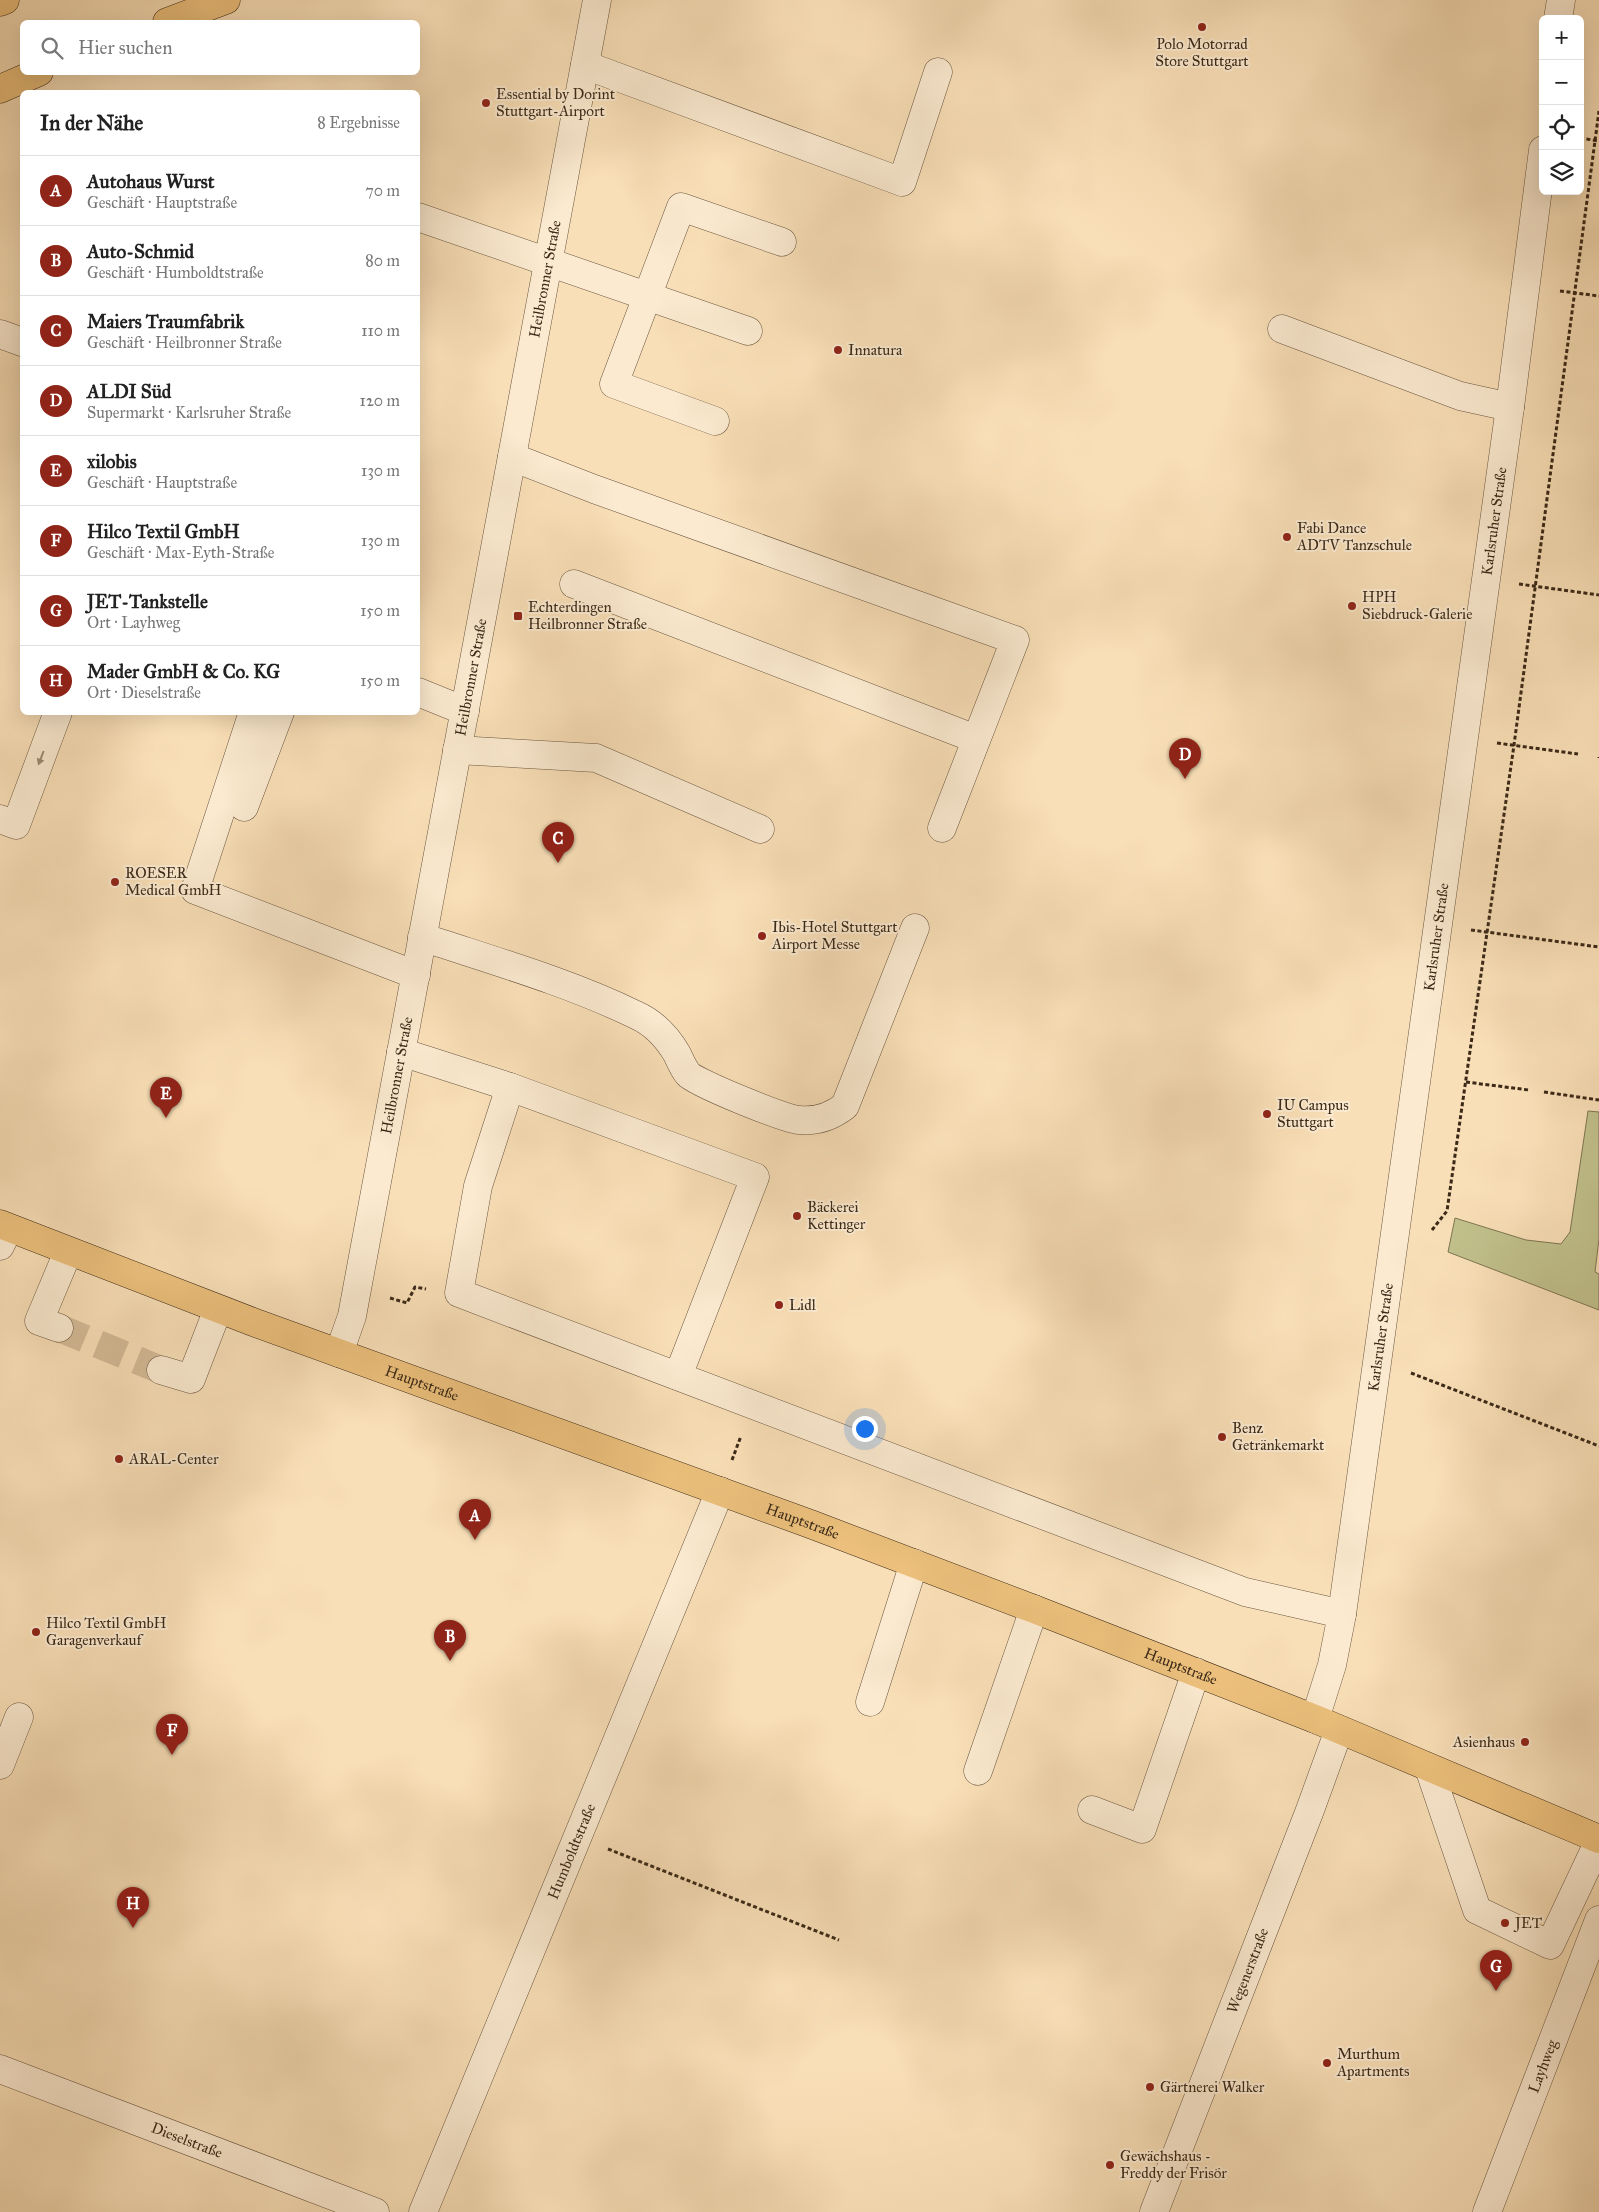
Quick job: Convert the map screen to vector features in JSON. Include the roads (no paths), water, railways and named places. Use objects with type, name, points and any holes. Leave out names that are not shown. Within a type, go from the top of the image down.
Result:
[{"type":"main road","points":[[0,2],[5,0]]},
{"type":"main road","points":[[171,20],[226,0]]},
{"type":"main road","points":[[0,89],[33,75]]},
{"type":"main road","name":"Hauptstraße","points":[[3,1233],[68,1252],[218,1309],[914,1563],[1196,1672],[1599,1840]]},
{"type":"street","name":"Heilbronner Straße","points":[[339,1353],[352,1316],[597,0]]},
{"type":"street","points":[[1558,15],[1560,0]]},
{"type":"street","points":[[585,65],[902,182],[938,72]]},
{"type":"street","name":"Karlsruher Straße","points":[[1327,1725],[1332,1665],[1342,1614],[1439,926],[1539,181]]},
{"type":"street","points":[[714,421],[614,384],[680,207],[782,242]]},
{"type":"street","points":[[420,218],[748,331]]},
{"type":"street","points":[[1282,330],[1460,396],[1510,407]]},
{"type":"street","points":[[0,334],[20,341]]},
{"type":"street","points":[[512,456],[594,489],[1015,640],[942,828]]},
{"type":"street","points":[[574,584],[976,738]]},
{"type":"street","points":[[420,694],[461,730]]},
{"type":"street","points":[[420,713],[461,730],[596,758],[760,829]]},
{"type":"street","points":[[8,822],[57,715]]},
{"type":"street","points":[[252,715],[195,890],[416,975]]},
{"type":"street","points":[[244,807],[279,715]]},
{"type":"street","points":[[422,937],[577,990],[640,1016],[658,1029],[673,1047],[688,1075],[776,1114],[799,1120],[819,1119],[833,1115],[845,1106],[915,928]]},
{"type":"street","points":[[402,1052],[510,1087],[755,1177],[678,1376]]},
{"type":"street","points":[[510,1087],[478,1186],[459,1293],[1245,1592],[1342,1614]]},
{"type":"street","points":[[58,1328],[39,1321],[68,1252]]},
{"type":"street","points":[[161,1370],[191,1379],[218,1309]]},
{"type":"street","name":"Humboldtstraße","points":[[423,2212],[720,1491]]},
{"type":"street","points":[[870,1702],[914,1563]]},
{"type":"street","points":[[978,1771],[1034,1609]]},
{"type":"street","points":[[1092,1810],[1142,1829],[1196,1672]]},
{"type":"street","points":[[0,1765],[19,1717]]},
{"type":"street","name":"Wegenerstraße","points":[[1154,2212],[1310,1810],[1327,1725]]},
{"type":"street","points":[[1429,1768],[1477,1910],[1550,1945],[1599,1840]]},
{"type":"street","name":"Layhweg","points":[[1487,2212],[1599,1920]]},
{"type":"street","name":"Dieselstraße","points":[[0,2069],[375,2212]]},
{"type":"tunnel","points":[[59,1328],[161,1370]]},
{"type":"place","name":"Polo Motorrad Store Stuttgart","points":[[1202,27]]},
{"type":"place","name":"Essential by Dorint Stuttgart-Airport","points":[[486,103]]},
{"type":"place","name":"Innatura","points":[[838,350]]},
{"type":"place","name":"Fabi Dance ADTV Tanzschule","points":[[1287,537]]},
{"type":"place","name":"HPH Siebdruck-Galerie","points":[[1352,606]]},
{"type":"place","name":"Echterdingen Heilbronner Straße","points":[[518,616]]},
{"type":"place","name":"ALDI Süd","points":[[1185,779]]},
{"type":"place","name":"Maiers Traumfabrik","points":[[558,863]]},
{"type":"place","name":"ROESER Medical GmbH","points":[[115,882]]},
{"type":"place","name":"Ibis-Hotel Stuttgart Airport Messe","points":[[762,936]]},
{"type":"place","name":"IU Campus Stuttgart","points":[[1267,1114]]},
{"type":"place","name":"xilobis","points":[[166,1118]]},
{"type":"place","name":"Bäckerei Kettinger","points":[[797,1216]]},
{"type":"place","name":"Lidl","points":[[779,1305]]},
{"type":"place","name":"Benz Getränkemarkt","points":[[1222,1437]]},
{"type":"place","name":"ARAL-Center","points":[[119,1459]]},
{"type":"place","name":"Autohaus Wurst","points":[[475,1540]]},
{"type":"place","name":"Hilco Textil GmbH Garagenverkauf","points":[[36,1632]]},
{"type":"place","name":"Auto-Schmid","points":[[450,1661]]},
{"type":"place","name":"Asienhaus","points":[[1525,1742]]},
{"type":"place","name":"Hilco Textil GmbH","points":[[172,1755]]},
{"type":"place","name":"JET","points":[[1505,1923]]},
{"type":"place","name":"Mader GmbH & Co. KG","points":[[133,1928]]},
{"type":"place","name":"JET-Tankstelle","points":[[1496,1991]]},
{"type":"place","name":"Murthum Apartments","points":[[1327,2063]]},
{"type":"place","name":"Gärtnerei Walker","points":[[1150,2087]]},
{"type":"place","name":"Gewächshaus - Freddy der Frisör","points":[[1110,2165]]}]
